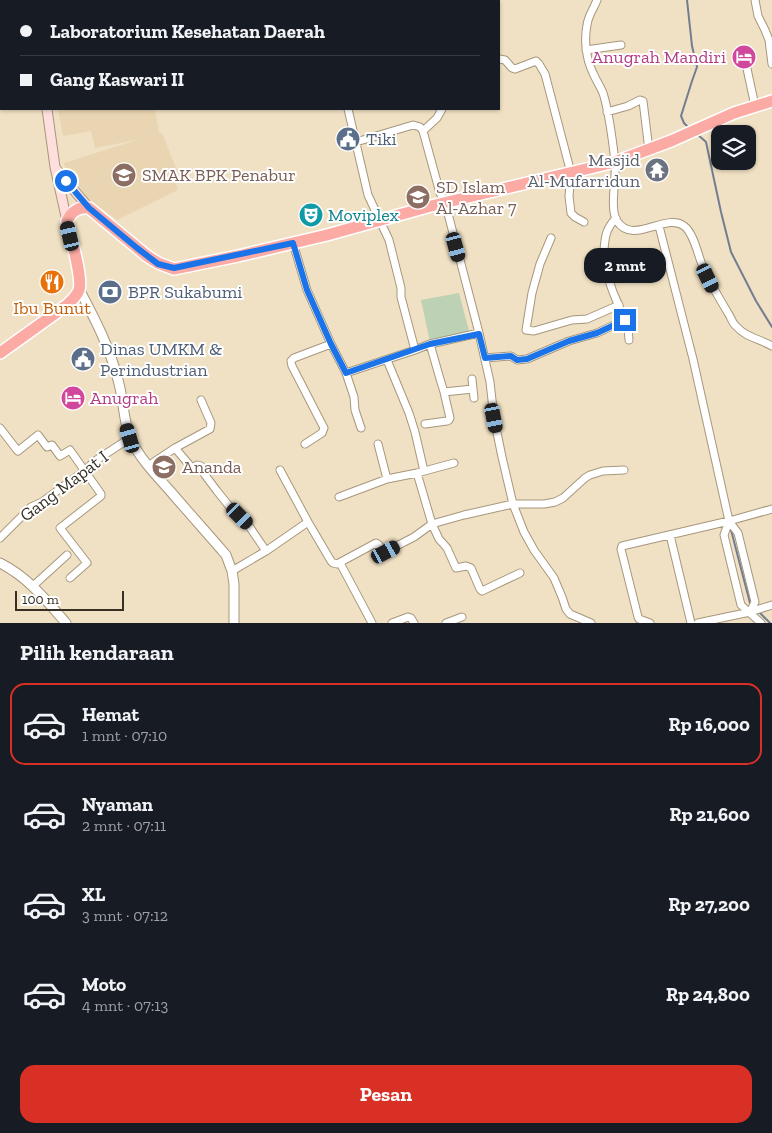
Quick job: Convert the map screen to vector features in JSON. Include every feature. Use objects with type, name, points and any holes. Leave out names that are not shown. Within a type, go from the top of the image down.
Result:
[{"type":"highway","points":[[0,353],[66,306],[79,289],[77,268],[67,220],[76,209],[89,208],[158,264],[174,268],[327,235],[445,202],[615,162],[650,150],[734,113],[772,101]]},
{"type":"main road","points":[[48,110],[55,167],[67,220]]},
{"type":"main road","points":[[55,167],[89,208]]},
{"type":"street","points":[[597,0],[587,25],[586,50],[593,73],[603,92],[607,112],[615,162],[614,209],[616,218],[621,226],[632,230],[640,231],[674,222],[686,227],[714,290],[734,325],[746,335],[772,346]]},
{"type":"street","points":[[754,0],[758,16],[769,33],[772,64]]},
{"type":"street","points":[[586,50],[621,45]]},
{"type":"street","points":[[500,59],[505,60],[515,69],[536,61],[543,69],[571,173],[571,213],[575,218],[584,222]]},
{"type":"street","points":[[746,64],[755,106]]},
{"type":"street","points":[[607,112],[628,106],[640,100],[643,101],[650,150]]},
{"type":"street","points":[[348,110],[368,195],[389,240],[415,350]]},
{"type":"street","points":[[423,131],[437,118],[441,110]]},
{"type":"street","points":[[356,142],[413,125],[420,127],[423,131],[440,194],[445,202],[485,358],[495,426],[513,504],[524,532],[554,578],[566,609],[570,614],[591,623]]},
{"type":"street","points":[[616,218],[609,226],[605,235],[604,258],[608,278],[628,327],[629,340]]},
{"type":"street","points":[[659,226],[693,359],[729,522],[738,532],[755,602],[750,612]]},
{"type":"street","points":[[551,238],[540,264],[532,293],[527,331],[534,331],[572,320],[587,319],[619,305]]},
{"type":"street","points":[[293,243],[307,290],[346,373],[354,397],[354,410],[361,428]]},
{"type":"street","points":[[79,289],[100,327],[109,349],[119,382],[127,427],[136,449],[148,466],[226,555],[232,570],[234,584],[234,623]]},
{"type":"street","points":[[485,358],[511,356],[517,360],[527,359],[569,341],[597,333],[625,320]]},
{"type":"street","points":[[346,373],[430,344],[479,334]]},
{"type":"street","points":[[305,444],[322,433],[324,428],[290,361],[331,344]]},
{"type":"street","points":[[425,424],[449,420],[450,414],[430,344]]},
{"type":"street","points":[[387,360],[415,432],[432,524],[439,539],[447,548],[455,568],[466,566],[471,568],[481,590],[520,573]]},
{"type":"street","points":[[472,379],[474,398]]},
{"type":"street","points":[[444,392],[473,389]]},
{"type":"street","points":[[148,466],[175,448],[210,429],[211,423],[201,400]]},
{"type":"street","points":[[0,428],[18,451],[38,436],[47,447],[52,445],[60,456],[70,450],[101,496],[60,528],[87,563],[70,578]]},
{"type":"street","name":"Gang Mapat I","points":[[0,538],[31,507],[42,502],[95,461],[130,438]]},
{"type":"street","points":[[378,444],[387,479]]},
{"type":"street","points":[[175,448],[192,468],[197,465],[201,466],[217,491],[259,538],[266,551]]},
{"type":"street","points":[[339,497],[387,479],[454,463]]},
{"type":"street","points":[[280,470],[330,561],[340,563],[376,543],[383,552],[386,552],[414,538],[432,524],[513,504],[556,502],[564,498],[590,475],[603,471],[624,470]]},
{"type":"street","points":[[650,623],[638,617],[621,549],[622,546],[729,522],[772,509]]},
{"type":"street","points":[[232,570],[266,551],[308,522]]},
{"type":"street","points":[[729,522],[724,535],[741,605],[761,623]]},
{"type":"street","points":[[670,534],[691,623]]},
{"type":"street","points":[[33,586],[67,555]]},
{"type":"street","points":[[0,563],[23,576],[66,623]]},
{"type":"street","points":[[340,563],[372,623]]},
{"type":"street","points":[[698,623],[750,612],[772,605]]},
{"type":"street","points":[[392,623],[408,617],[414,623]]},
{"type":"street","points":[[446,623],[462,617]]},
{"type":"shaded area","name":"SMAK BPK Penabur","points":[[58,110],[155,110],[159,133],[162,133],[178,173],[174,177],[178,190],[117,220],[87,198],[64,163],[137,140],[95,148],[91,131],[63,136]]},
{"type":"green space","points":[[459,293],[469,331],[430,342],[421,300]]},
{"type":"waterway","points":[[687,0],[692,46],[697,67],[681,116],[689,128]]},
{"type":"waterway","points":[[697,134],[706,142],[731,252],[756,301],[772,327]]},
{"type":"waterway","points":[[731,530],[750,603]]},
{"type":"waterway","points":[[759,612],[770,623]]},
{"type":"place","name":"Anugrah Mandiri","points":[[744,57]]},
{"type":"place","name":"Tiki","points":[[348,139]]},
{"type":"place","name":"Masjid Al-Mufarridun","points":[[657,170]]},
{"type":"place","name":"SMAK BPK Penabur","points":[[124,175]]},
{"type":"place","name":"SD Islam Al-Azhar 7","points":[[418,197]]},
{"type":"place","name":"Moviplex","points":[[311,215]]},
{"type":"place","name":"Ibu Bunut","points":[[52,282]]},
{"type":"place","name":"BPR Sukabumi","points":[[110,292]]},
{"type":"place","name":"Dinas UMKM & Perindustrian","points":[[83,359]]},
{"type":"place","name":"Anugrah","points":[[73,398]]},
{"type":"place","name":"Ananda","points":[[164,467]]},
{"type":"route","points":[[66,181],[89,208],[158,264],[174,268],[293,243],[307,290],[346,373],[430,344],[479,334],[485,358],[511,356],[517,360],[527,359],[569,341],[597,333],[625,320]]}]
